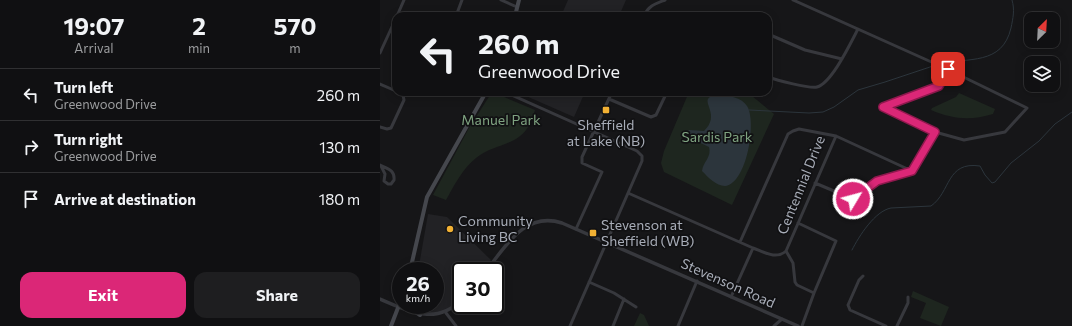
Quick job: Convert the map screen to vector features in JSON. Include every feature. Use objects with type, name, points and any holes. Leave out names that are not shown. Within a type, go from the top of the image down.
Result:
[{"type":"main road","points":[[516,12],[519,0]]},
{"type":"main road","points":[[412,262],[427,197],[484,96]]},
{"type":"main road","points":[[391,326],[395,314]]},
{"type":"street","points":[[398,12],[404,0]]},
{"type":"street","points":[[458,12],[462,0]]},
{"type":"street","points":[[501,0],[517,8]]},
{"type":"street","points":[[646,12],[652,5],[665,0]]},
{"type":"street","points":[[793,0],[948,69],[1027,108],[1005,132],[964,140],[935,132],[883,107],[939,86],[948,69]]},
{"type":"street","points":[[380,53],[392,26]]},
{"type":"street","points":[[772,78],[817,87],[828,81],[858,29]]},
{"type":"street","points":[[772,36],[805,50],[842,59]]},
{"type":"street","points":[[380,84],[392,90]]},
{"type":"street","points":[[380,127],[387,129],[391,128],[404,100],[403,96]]},
{"type":"street","points":[[514,96],[637,151],[642,156],[642,161],[570,326]]},
{"type":"street","points":[[576,229],[602,172],[582,163],[582,156],[610,96]]},
{"type":"street","points":[[609,99],[651,117],[656,115],[664,96]]},
{"type":"street","name":"Centennial Drive","points":[[628,193],[753,248],[776,256],[786,251],[836,136],[799,129],[788,134],[740,242]]},
{"type":"street","points":[[815,183],[853,199],[877,181],[912,171],[935,132]]},
{"type":"street","points":[[836,136],[912,171]]},
{"type":"street","points":[[381,166],[393,173],[394,180],[392,184],[388,184],[384,181],[385,174],[381,166]]},
{"type":"street","name":"Stevenson Road","points":[[494,262],[519,232],[532,223],[553,221],[576,229],[798,326]]},
{"type":"street","points":[[798,223],[836,241],[814,292],[802,326]]},
{"type":"street","points":[[731,296],[753,248]]},
{"type":"street","points":[[786,251],[793,263],[795,282],[797,285],[814,292]]},
{"type":"street","points":[[863,276],[856,286],[848,308],[886,326]]},
{"type":"street","points":[[678,326],[697,281]]},
{"type":"street","points":[[589,282],[624,299],[636,307]]},
{"type":"street","points":[[897,326],[908,303],[908,297]]},
{"type":"street","points":[[380,299],[392,304]]},
{"type":"street","points":[[613,326],[624,299]]},
{"type":"street","points":[[420,315],[433,316],[446,313],[452,309]]},
{"type":"street","points":[[446,313],[456,326]]},
{"type":"street","points":[[774,326],[782,319]]},
{"type":"shaded area","points":[[568,0],[626,0],[621,12],[563,12]]},
{"type":"shaded area","points":[[526,96],[583,96],[574,117]]},
{"type":"shaded area","points":[[710,97],[734,97],[742,101],[747,106],[750,114],[750,137],[744,164],[733,183],[725,186],[715,183],[702,171],[710,151],[709,147],[686,136],[686,133],[689,130],[704,131],[709,125],[711,115],[708,99]]},
{"type":"shaded area","points":[[428,214],[447,217],[491,260],[489,262],[452,262],[452,306],[444,310],[444,262],[419,262]]},
{"type":"green space","points":[[959,93],[995,109],[993,114],[977,118],[961,118],[931,110],[932,108],[956,97]]},
{"type":"green space","name":"Manuel Park","points":[[489,96],[502,96],[535,110],[529,126],[521,135],[509,142],[488,150],[471,162],[459,178],[446,200],[433,195],[469,128]]},
{"type":"green space","name":"Sardis Park","points":[[687,96],[752,96],[774,114],[732,205],[664,172],[661,163],[664,151]]},
{"type":"green space","points":[[913,291],[949,307],[941,326],[920,318],[926,303],[911,297]]},
{"type":"green space","points":[[640,313],[644,315],[649,326],[634,326]]},
{"type":"waterway","points":[[939,64],[982,58],[1000,49],[1007,40],[1011,28],[1014,11],[1012,0]]},
{"type":"waterway","points":[[749,110],[809,113],[823,112],[834,107],[858,90],[936,65]]},
{"type":"waterway","points":[[852,250],[863,231],[879,214],[891,208],[931,206],[942,193],[950,179],[961,168],[980,166],[992,183],[995,182],[1011,163],[1039,141],[1055,124],[1072,112]]},
{"type":"place","name":"Sheffield at Lake (NB)","points":[[606,110]]},
{"type":"place","name":"Community Living BC","points":[[450,229]]},
{"type":"place","name":"Stevenson at Sheffield (WB)","points":[[593,233]]},
{"type":"route","points":[[853,199],[877,181],[912,171],[935,132],[883,107],[939,86],[948,69]]}]
